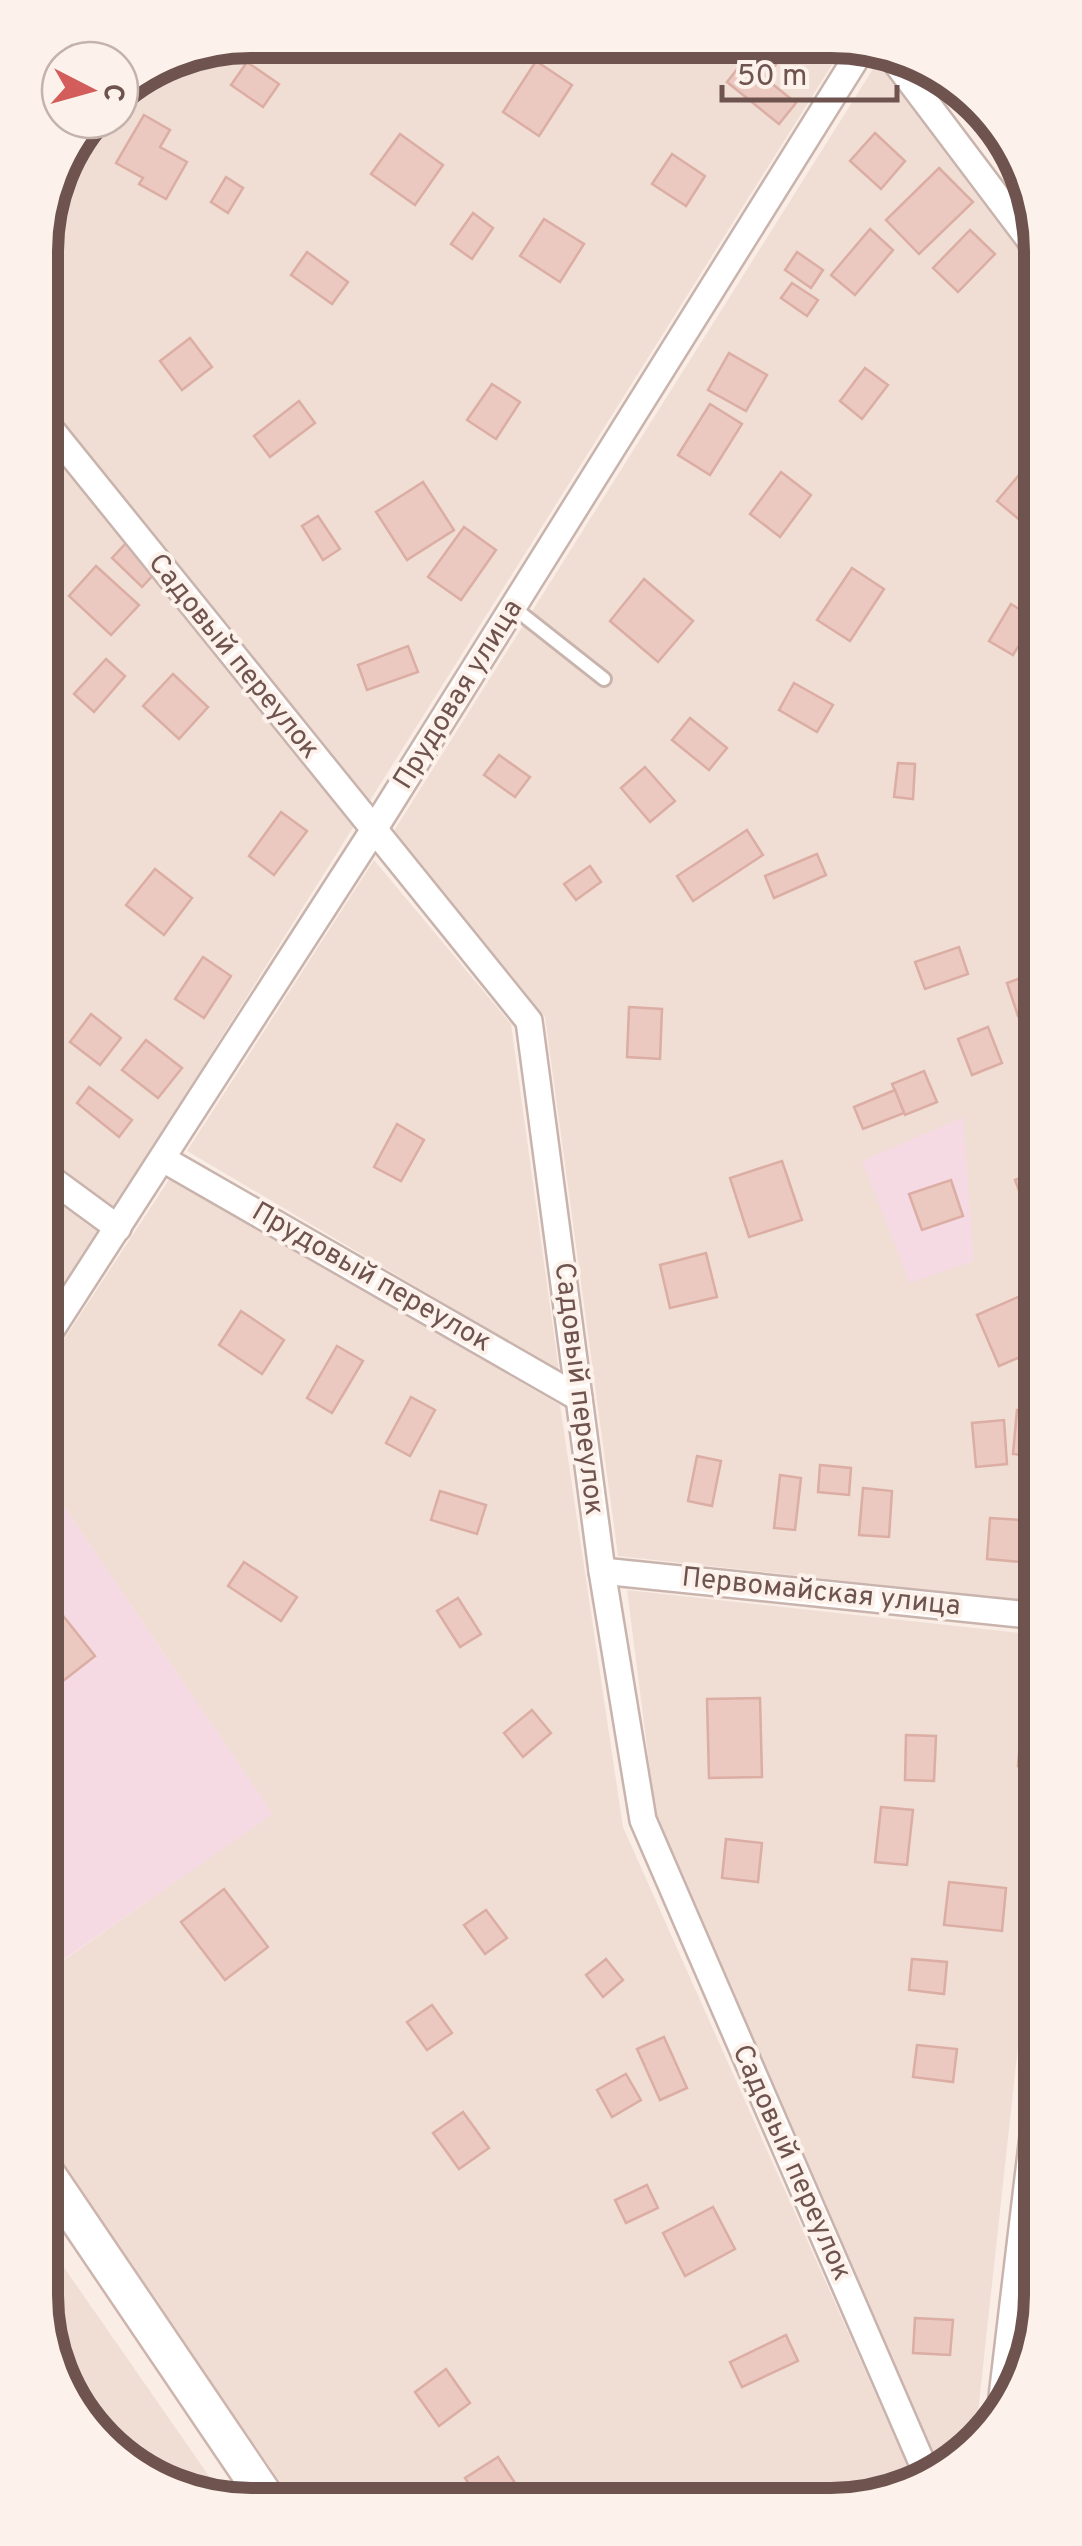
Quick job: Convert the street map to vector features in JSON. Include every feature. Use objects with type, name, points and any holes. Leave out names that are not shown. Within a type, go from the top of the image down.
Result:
[{"type":"main road","points":[[58,2192],[259,2488]]},
{"type":"street","name":"Прудовая улица","points":[[58,1319],[373,831],[856,59]]},
{"type":"street","points":[[903,72],[1023,231]]},
{"type":"street","name":"Садовый переулок","points":[[58,438],[529,1021],[602,1571],[643,1820],[923,2465]]},
{"type":"street","name":"Прудовый переулок","points":[[162,1159],[579,1398]]},
{"type":"street","points":[[58,1183],[118,1228]]},
{"type":"street","name":"Первомайская улица","points":[[602,1571],[1024,1614]]},
{"type":"street","points":[[1004,2382],[1024,2219]]},
{"type":"street","points":[[1014,2308],[1024,2310]]},
{"type":"lane","points":[[514,608],[604,678]]},
{"type":"shaded area","points":[[836,58],[58,1292],[58,238],[64,201],[92,140],[140,140],[140,92],[165,77],[213,61]]},
{"type":"shaded area","points":[[877,63],[881,64],[1024,255],[1024,1600],[618,1556],[545,1017],[392,834]]},
{"type":"shaded area","points":[[374,860],[511,1024],[559,1371],[187,1151]]},
{"type":"shaded area","points":[[963,1117],[974,1261],[910,1283],[862,1161]]},
{"type":"shaded area","points":[[170,1178],[560,1405],[623,1827],[910,2472],[881,2482],[831,2488],[284,2488],[58,2160],[58,1965],[272,1813],[58,1498],[58,1349]]},
{"type":"shaded area","points":[[58,1498],[273,1814],[58,1964]]},
{"type":"shaded area","points":[[627,1590],[1024,1633],[1024,1991],[977,2422],[934,2459],[656,1817]]},
{"type":"shaded area","points":[[58,2259],[215,2485],[154,2463],[133,2449],[97,2413],[83,2392],[64,2345],[59,2320]]},
{"type":"building","points":[[746,58],[781,58],[765,78],[796,103],[779,124],[727,82]]},
{"type":"building","points":[[536,61],[572,85],[539,136],[503,112]]},
{"type":"building","points":[[247,62],[279,84],[263,107],[231,85]]},
{"type":"building","points":[[144,115],[170,130],[160,147],[187,162],[166,199],[139,184],[143,178],[116,163],[129,140],[140,140]]},
{"type":"building","points":[[875,133],[905,161],[881,189],[850,161]]},
{"type":"building","points":[[400,134],[443,165],[415,205],[371,174]]},
{"type":"building","points":[[672,154],[705,176],[686,206],[652,184]]},
{"type":"building","points":[[939,168],[973,202],[919,254],[886,220]]},
{"type":"building","points":[[226,177],[243,188],[228,213],[211,202]]},
{"type":"building","points":[[473,213],[493,228],[472,259],[451,244]]},
{"type":"building","points":[[544,219],[584,244],[560,282],[520,256]]},
{"type":"building","points":[[870,229],[893,250],[855,295],[831,275]]},
{"type":"building","points":[[970,230],[995,254],[958,292],[933,268]]},
{"type":"building","points":[[307,252],[348,282],[332,304],[291,275]]},
{"type":"building","points":[[797,252],[823,270],[811,288],[785,270]]},
{"type":"building","points":[[792,283],[818,300],[807,316],[781,298]]},
{"type":"building","points":[[190,338],[212,367],[182,390],[160,361]]},
{"type":"building","points":[[729,353],[767,375],[746,411],[708,390]]},
{"type":"building","points":[[865,368],[888,385],[862,419],[840,401]]},
{"type":"building","points":[[492,384],[520,402],[496,439],[467,420]]},
{"type":"building","points":[[299,401],[315,423],[270,457],[254,436]]},
{"type":"building","points":[[710,404],[742,424],[710,475],[678,455]]},
{"type":"building","points":[[1024,469],[1021,521],[997,501]]},
{"type":"building","points":[[781,472],[811,495],[780,537],[750,514]]},
{"type":"building","points":[[423,482],[454,530],[407,560],[376,512]]},
{"type":"building","points":[[318,516],[340,549],[323,560],[302,526]]},
{"type":"building","points":[[464,527],[496,550],[461,600],[428,577]]},
{"type":"building","points":[[127,542],[157,571],[142,587],[112,558]]},
{"type":"building","points":[[96,566],[139,605],[111,635],[69,596]]},
{"type":"building","points":[[852,568],[884,589],[850,641],[817,620]]},
{"type":"building","points":[[644,579],[693,621],[658,662],[610,621]]},
{"type":"building","points":[[1011,604],[1024,612],[1024,637],[1013,655],[989,641]]},
{"type":"building","points":[[408,646],[418,672],[367,690],[358,665]]},
{"type":"building","points":[[106,659],[125,676],[94,712],[74,694]]},
{"type":"building","points":[[173,674],[208,707],[179,739],[143,706]]},
{"type":"building","points":[[794,683],[833,705],[817,732],[779,710]]},
{"type":"building","points":[[690,718],[727,748],[709,770],[672,740]]},
{"type":"building","points":[[499,755],[530,777],[515,797],[484,775]]},
{"type":"building","points":[[898,763],[915,764],[913,799],[894,797]]},
{"type":"building","points":[[645,767],[675,801],[650,822],[621,788]]},
{"type":"building","points":[[281,812],[307,831],[274,875],[249,856]]},
{"type":"building","points":[[747,830],[763,855],[693,901],[677,876]]},
{"type":"building","points":[[817,854],[826,875],[774,898],[765,876]]},
{"type":"building","points":[[590,866],[601,882],[576,900],[564,884]]},
{"type":"building","points":[[155,869],[192,898],[164,935],[126,905]]},
{"type":"building","points":[[959,947],[968,974],[925,989],[915,962]]},
{"type":"building","points":[[203,957],[231,976],[204,1018],[175,999]]},
{"type":"building","points":[[1024,977],[1024,1014],[1018,1016],[1007,983]]},
{"type":"building","points":[[629,1007],[662,1009],[660,1059],[627,1057]]},
{"type":"building","points":[[91,1014],[121,1038],[100,1065],[70,1042]]},
{"type":"building","points":[[988,1027],[1002,1063],[972,1075],[958,1039]]},
{"type":"building","points":[[146,1040],[182,1068],[158,1098],[122,1070]]},
{"type":"building","points":[[924,1071],[937,1102],[905,1115],[892,1084]]},
{"type":"building","points":[[89,1087],[132,1120],[119,1137],[77,1103]]},
{"type":"building","points":[[895,1090],[904,1113],[863,1129],[854,1107]]},
{"type":"building","points":[[397,1124],[424,1140],[401,1181],[374,1167]]},
{"type":"building","points":[[782,1161],[802,1220],[749,1237],[730,1178]]},
{"type":"building","points":[[1024,1176],[1024,1203],[1015,1180]]},
{"type":"building","points":[[951,1180],[963,1216],[922,1230],[909,1194]]},
{"type":"building","points":[[706,1253],[717,1297],[670,1308],[660,1265]]},
{"type":"building","points":[[1018,1297],[1024,1312],[1024,1355],[999,1366],[977,1315]]},
{"type":"building","points":[[241,1311],[284,1340],[262,1374],[219,1345]]},
{"type":"building","points":[[337,1346],[363,1361],[332,1413],[307,1398]]},
{"type":"building","points":[[411,1397],[435,1410],[410,1456],[386,1443]]},
{"type":"building","points":[[1017,1410],[1024,1411],[1024,1455],[1013,1454]]},
{"type":"building","points":[[1004,1420],[1007,1464],[976,1467],[972,1423]]},
{"type":"building","points":[[697,1456],[721,1461],[712,1506],[688,1501]]},
{"type":"building","points":[[820,1465],[851,1468],[849,1495],[818,1492]]},
{"type":"building","points":[[780,1475],[801,1478],[795,1530],[774,1528]]},
{"type":"building","points":[[863,1488],[892,1491],[889,1537],[859,1535]]},
{"type":"building","points":[[440,1491],[486,1505],[477,1534],[431,1520]]},
{"type":"building","points":[[990,1518],[1024,1520],[1024,1562],[987,1559]]},
{"type":"building","points":[[244,1562],[297,1597],[281,1621],[228,1586]]},
{"type":"building","points":[[458,1598],[481,1634],[460,1647],[437,1611]]},
{"type":"building","points":[[58,1609],[95,1656],[58,1685]]},
{"type":"building","points":[[760,1698],[762,1777],[709,1778],[707,1699]]},
{"type":"building","points":[[532,1710],[551,1733],[523,1757],[504,1733]]},
{"type":"building","points":[[1021,1731],[1024,1731],[1024,1766],[1018,1766]]},
{"type":"building","points":[[906,1735],[936,1736],[934,1781],[905,1780]]},
{"type":"building","points":[[881,1807],[913,1810],[907,1865],[875,1862]]},
{"type":"building","points":[[726,1839],[762,1843],[758,1882],[722,1878]]},
{"type":"building","points":[[949,1882],[1006,1888],[1002,1931],[944,1925]]},
{"type":"building","points":[[224,1889],[268,1947],[225,1980],[181,1922]]},
{"type":"building","points":[[486,1910],[507,1938],[485,1954],[464,1925]]},
{"type":"building","points":[[606,1959],[623,1980],[603,1997],[586,1975]]},
{"type":"building","points":[[912,1959],[947,1962],[944,1994],[909,1990]]},
{"type":"building","points":[[432,2005],[452,2033],[427,2050],[407,2022]]},
{"type":"building","points":[[664,2037],[687,2088],[660,2100],[637,2049]]},
{"type":"building","points":[[917,2045],[957,2049],[953,2082],[913,2077]]},
{"type":"building","points":[[626,2074],[641,2100],[612,2117],[597,2090]]},
{"type":"building","points":[[463,2112],[489,2148],[459,2169],[433,2133]]},
{"type":"building","points":[[647,2185],[658,2208],[626,2223],[615,2200]]},
{"type":"building","points":[[713,2207],[735,2249],[685,2276],[663,2233]]},
{"type":"building","points":[[915,2318],[953,2320],[950,2355],[913,2353]]},
{"type":"building","points":[[786,2335],[798,2361],[742,2387],[730,2362]]},
{"type":"building","points":[[446,2369],[470,2403],[439,2426],[415,2392]]},
{"type":"building","points":[[498,2457],[515,2483],[507,2488],[472,2488],[465,2478]]}]
